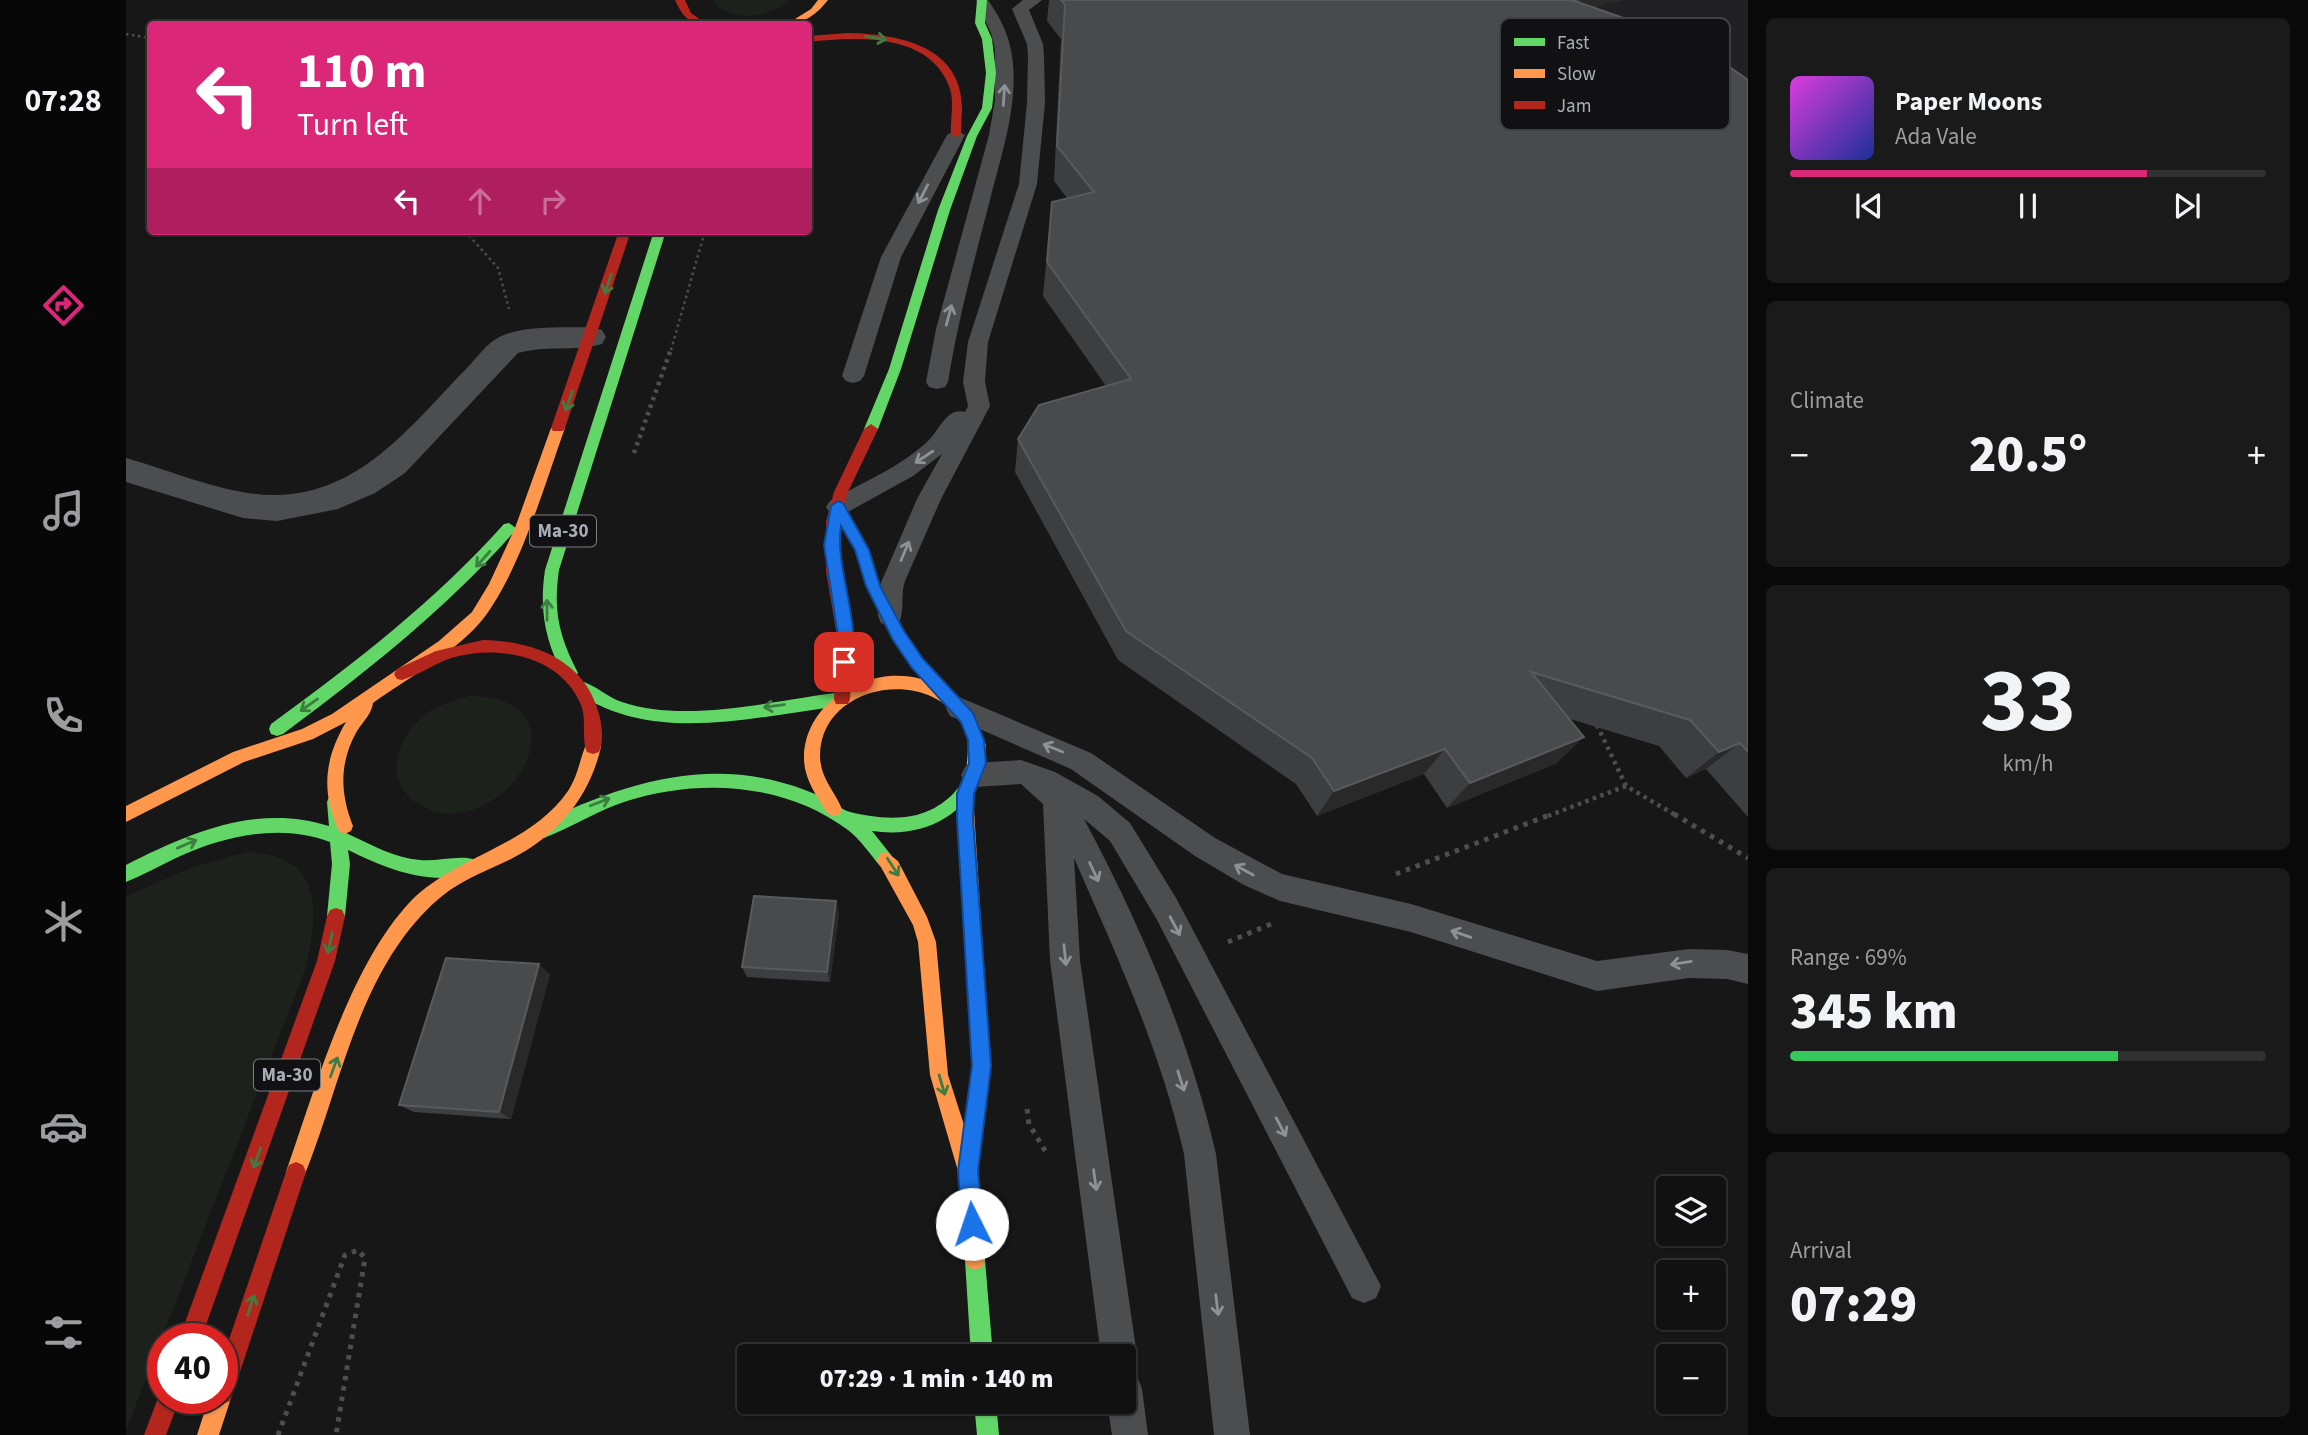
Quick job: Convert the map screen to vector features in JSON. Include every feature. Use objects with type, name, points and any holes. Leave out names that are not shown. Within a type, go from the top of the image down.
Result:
[{"type":"main road","points":[[796,21],[814,11],[823,0]]},
{"type":"main road","points":[[842,699],[845,636],[831,545],[838,506],[844,484],[879,412],[934,238],[972,136],[987,108],[991,73],[987,39],[980,23],[982,1]]},
{"type":"main road","points":[[957,135],[970,107],[975,78],[971,40],[964,22]]},
{"type":"main road","points":[[812,39],[848,35],[877,37],[904,43],[929,55],[945,69],[955,87],[956,184]]},
{"type":"main road","name":"Ma-30","points":[[402,674],[461,631],[487,601],[508,561],[591,337],[624,235]]},
{"type":"main road","name":"Ma-30","points":[[570,673],[558,655],[548,627],[545,610],[548,583],[659,235]]},
{"type":"main road","points":[[239,757],[372,659],[447,595],[501,538],[538,485]]},
{"type":"main road","points":[[838,506],[862,550],[873,586],[890,616],[918,664],[973,728],[978,751],[970,784],[981,1066],[968,1171],[981,1344]]},
{"type":"main road","points":[[126,814],[239,757],[307,734],[338,719],[402,674],[442,655],[484,646],[525,649],[544,656],[570,673],[584,690],[617,709],[663,719],[700,717],[842,699]]},
{"type":"main road","points":[[955,704],[916,684],[890,682],[864,687],[842,699],[823,717],[816,729],[810,752],[810,765],[817,789],[840,813],[873,828],[902,829],[943,814],[970,784]]},
{"type":"main road","points":[[376,856],[349,833],[335,802],[334,767],[339,748],[357,716],[385,686]]},
{"type":"main road","points":[[540,833],[572,799],[584,781],[591,760],[595,723],[584,690]]},
{"type":"main road","points":[[126,874],[194,841],[217,833],[270,826],[316,830],[414,869],[457,868],[500,856],[575,812],[626,793],[683,782],[740,780],[777,785],[814,797],[869,836],[890,862],[922,925],[934,986],[939,1075],[968,1171]]},
{"type":"main road","name":"Ma-30","points":[[196,1323],[326,961],[336,917],[341,864],[335,802]]},
{"type":"main road","points":[[270,826],[291,830],[314,845]]},
{"type":"main road","points":[[238,1345],[292,1182],[353,1014],[373,970],[391,939],[424,901],[437,889],[478,864]]},
{"type":"main road","points":[[326,865],[333,886],[336,917]]},
{"type":"main road","points":[[155,1435],[163,1414]]},
{"type":"main road","points":[[208,1435],[215,1414]]},
{"type":"main road","points":[[986,1414],[988,1435]]},
{"type":"street","points":[[126,470],[243,505],[277,508],[326,500],[363,484],[394,464],[500,351],[513,342],[591,337]]},
{"type":"lane","points":[[890,616],[889,593],[910,540],[976,415],[979,397],[975,382],[978,342],[1028,184],[1036,103],[1036,56],[1035,44],[1020,9],[1034,0]]},
{"type":"lane","points":[[937,382],[946,329],[996,144],[1004,103],[1005,55],[1002,38],[993,16],[982,1]]},
{"type":"lane","points":[[853,376],[891,257],[957,135]]},
{"type":"lane","points":[[838,506],[935,449],[956,421],[975,382]]},
{"type":"lane","points":[[955,704],[1081,761],[1205,847],[1254,876],[1280,887],[1411,918],[1597,976],[1627,976],[1694,961],[1714,961],[1748,969]]},
{"type":"lane","points":[[970,784],[1007,771],[1058,787],[1088,805],[1120,832],[1133,850],[1364,1286]]},
{"type":"lane","points":[[1041,783],[1060,819],[1059,889],[1065,960],[1117,1344]]},
{"type":"lane","points":[[1041,783],[1069,815],[1123,929],[1164,1027],[1191,1111],[1200,1154],[1233,1435]]},
{"type":"lane","points":[[1127,1414],[1130,1435]]},
{"type":"path","points":[[126,34],[147,38]]},
{"type":"path","points":[[469,235],[498,268],[516,332],[530,339]]},
{"type":"path","points":[[1592,714],[1626,786],[1748,858]]},
{"type":"path","points":[[1393,875],[1626,786]]},
{"type":"path","points":[[1026,1096],[1029,1124],[1050,1158]]},
{"type":"path","points":[[278,1435],[345,1255],[358,1250],[365,1258],[336,1435]]},
{"type":"shaded area","points":[[712,0],[789,0],[772,11],[750,16],[728,13]]},
{"type":"shaded area","points":[[1530,0],[1748,0],[1748,80],[1730,73],[1730,18],[1579,18]]},
{"type":"shaded area","points":[[470,696],[508,703],[527,720],[531,743],[523,768],[505,790],[481,807],[452,813],[422,806],[409,797],[401,786],[397,774],[400,748],[415,724],[426,714],[442,705]]},
{"type":"shaded area","points":[[247,852],[272,856],[290,863],[302,875],[310,889],[313,925],[306,967],[168,1323],[147,1323],[147,1376],[126,1430],[126,896],[193,867]]},
{"type":"building","points":[[1061,0],[1572,0],[1623,18],[1500,18],[1500,130],[1730,130],[1730,67],[1748,80],[1748,752],[1740,743],[1719,752],[1690,720],[1531,672],[1584,737],[1470,783],[1445,749],[1334,791],[1312,758],[1126,631],[1018,439],[1039,405],[1131,379],[1047,262],[1052,202],[1094,192],[1057,146],[1065,5]]},
{"type":"building","points":[[754,896],[836,901],[827,972],[742,967]]},
{"type":"building","points":[[446,958],[539,964],[499,1112],[399,1105]]},
{"type":"traffic: fast","points":[[871,429],[895,369],[944,210],[972,136],[987,108],[991,73],[987,39],[980,23],[982,0]]},
{"type":"traffic: fast","points":[[570,673],[557,648],[550,624],[552,570],[659,235]]},
{"type":"traffic: fast","points":[[277,729],[369,660],[428,611],[509,528]]},
{"type":"traffic: fast","points":[[584,689],[622,709],[645,715],[671,717],[730,714],[842,699]]},
{"type":"traffic: fast","points":[[848,818],[886,825],[921,822],[952,805],[975,774]]},
{"type":"traffic: fast","points":[[544,830],[590,807],[629,793],[662,785],[728,781],[793,793],[824,806],[853,824],[886,860]]},
{"type":"traffic: fast","points":[[335,802],[341,864],[336,916]]},
{"type":"traffic: fast","points":[[126,874],[194,842],[242,828],[266,825],[291,825],[316,830],[406,866],[422,869],[470,866]]},
{"type":"traffic: fast","points":[[975,1260],[981,1344]]},
{"type":"traffic: fast","points":[[986,1414],[988,1435]]},
{"type":"traffic: slow","points":[[796,21],[814,11],[823,0]]},
{"type":"traffic: slow","points":[[126,814],[239,757],[307,734],[338,719],[444,645],[477,616],[495,587],[522,528],[558,428]]},
{"type":"traffic: slow","points":[[838,507],[862,550],[873,586],[899,636],[917,664],[967,718],[978,745],[975,774]]},
{"type":"traffic: slow","points":[[834,809],[816,781],[812,755],[816,735],[825,718],[838,703],[855,692],[874,685],[895,682],[920,685],[946,697]]},
{"type":"traffic: slow","points":[[345,826],[334,793],[336,763],[347,734],[366,705]]},
{"type":"traffic: slow","points":[[296,1172],[359,1001],[383,952],[398,930],[416,909],[445,883],[515,848],[555,819],[576,793],[593,747]]},
{"type":"traffic: slow","points":[[965,794],[981,1066],[968,1171],[975,1260]]},
{"type":"traffic: slow","points":[[886,860],[921,923],[927,942],[939,1075],[968,1171]]},
{"type":"traffic: slow","points":[[208,1435],[215,1414]]},
{"type":"traffic: jam","points":[[680,0],[687,15],[697,21]]},
{"type":"traffic: jam","points":[[812,39],[870,36],[892,39],[930,54],[944,68],[954,86],[957,104],[956,135]]},
{"type":"traffic: jam","points":[[558,428],[624,235]]},
{"type":"traffic: jam","points":[[842,699],[845,636],[833,571],[833,522],[841,492],[871,429]]},
{"type":"traffic: jam","points":[[402,674],[441,656],[472,647],[505,647],[527,651],[547,659],[578,685],[588,703],[593,724],[593,747]]},
{"type":"traffic: jam","points":[[196,1323],[326,961],[336,916]]},
{"type":"traffic: jam","points":[[238,1345],[296,1172]]},
{"type":"traffic: jam","points":[[155,1435],[163,1414]]},
{"type":"route","points":[[844,662],[845,636],[831,545],[838,506],[862,550],[873,586],[899,636],[940,690],[960,708],[973,728],[976,740],[978,763],[965,794],[981,1066],[968,1171],[972,1224]]}]
